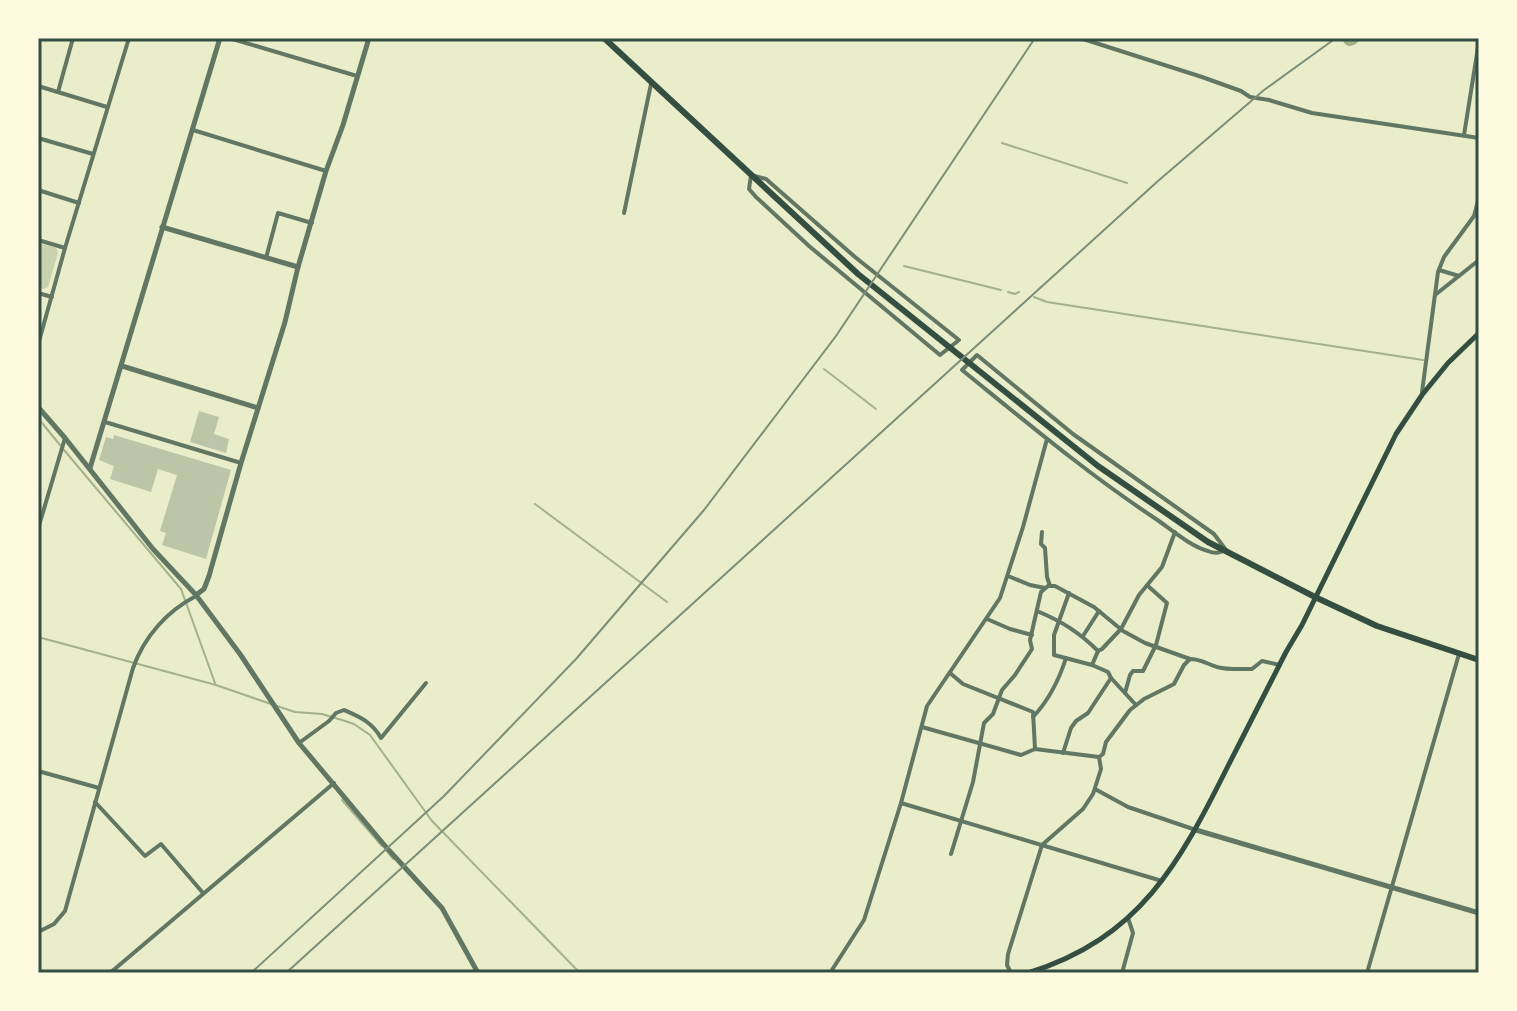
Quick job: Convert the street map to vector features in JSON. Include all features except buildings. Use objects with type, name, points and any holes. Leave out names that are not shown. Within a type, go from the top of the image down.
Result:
[{"type":"main road","points":[[604,38],[858,274],[1098,466],[1208,542],[1315,597],[1377,626],[1479,660]]},
{"type":"main road","points":[[1028,973],[1082,950],[1114,930],[1162,881],[1196,830],[1396,434],[1448,363],[1479,333]]},
{"type":"street","points":[[58,92],[73,38]]},
{"type":"street","points":[[38,345],[129,38]]},
{"type":"street","points":[[90,469],[220,38]]},
{"type":"street","points":[[229,38],[357,76]]},
{"type":"street","points":[[38,932],[54,924],[65,911],[140,650],[160,623],[204,589],[209,576],[285,322],[326,171],[369,38]]},
{"type":"street","points":[[1080,38],[1202,77],[1250,97],[1312,113],[1479,138]]},
{"type":"street","points":[[1464,135],[1479,41]]},
{"type":"street","points":[[624,213],[651,84]]},
{"type":"street","points":[[38,86],[107,107]]},
{"type":"street","points":[[193,130],[326,171]]},
{"type":"street","points":[[38,138],[93,154]]},
{"type":"street","points":[[751,175],[766,179],[855,257],[959,340],[940,355],[809,246],[756,197],[749,189],[751,175]]},
{"type":"street","points":[[38,190],[79,203]]},
{"type":"street","points":[[1422,395],[1439,270],[1444,257],[1474,216],[1479,197]]},
{"type":"street","points":[[266,258],[278,213],[312,223]]},
{"type":"street","points":[[162,227],[298,267]]},
{"type":"street","points":[[38,240],[65,248]]},
{"type":"street","points":[[1435,295],[1479,260]]},
{"type":"street","points":[[1439,270],[1459,276]]},
{"type":"street","points":[[38,293],[52,297]]},
{"type":"street","points":[[977,355],[1096,451],[1214,534],[1226,550],[1218,553],[1205,551],[1134,505],[1047,439],[962,370],[977,355]]},
{"type":"street","points":[[122,366],[258,408]]},
{"type":"street","points":[[38,407],[153,549],[196,595],[240,654],[299,743],[442,908],[476,972]]},
{"type":"street","points":[[105,422],[241,463]]},
{"type":"street","points":[[830,973],[864,920],[901,803],[927,706],[1000,598],[1047,439]]},
{"type":"street","points":[[38,529],[63,440]]},
{"type":"street","points":[[1042,532],[1048,587]]},
{"type":"street","points":[[1092,665],[1098,651],[1121,629],[1134,604],[1162,567],[1175,532]]},
{"type":"street","points":[[1008,576],[1030,585],[1055,586],[1099,611],[1145,643],[1183,657],[1201,659],[1217,667],[1252,669],[1262,661],[1280,665]]},
{"type":"street","points":[[1125,693],[1130,675],[1133,671],[1143,671],[1156,645],[1167,603],[1148,586]]},
{"type":"street","points":[[951,854],[973,782],[984,723],[993,714],[1002,690],[1032,649],[1041,592],[1048,587]]},
{"type":"street","points":[[1069,593],[1054,635],[1054,655],[1108,672],[1136,705]]},
{"type":"street","points":[[1037,611],[1060,620],[1098,651]]},
{"type":"street","points":[[1083,636],[1099,611]]},
{"type":"street","points":[[987,619],[1032,635]]},
{"type":"street","points":[[1367,973],[1459,654]]},
{"type":"street","points":[[1033,717],[1052,692],[1066,658]]},
{"type":"street","points":[[922,727],[1021,755],[1035,749],[1099,757],[1106,742],[1136,705],[1174,684],[1190,659]]},
{"type":"street","points":[[950,673],[963,684],[1033,712],[1035,749]]},
{"type":"street","points":[[1063,753],[1071,728],[1088,713],[1111,678]]},
{"type":"street","points":[[299,743],[344,710],[365,719],[381,738],[426,683]]},
{"type":"street","points":[[1011,973],[1007,965],[1008,954],[1042,845],[1083,809],[1101,769],[1099,757]]},
{"type":"street","points":[[38,771],[99,788]]},
{"type":"street","points":[[110,973],[334,783]]},
{"type":"street","points":[[1094,789],[1128,807],[1196,830],[1479,913]]},
{"type":"street","points":[[95,802],[145,856],[161,844],[203,893]]},
{"type":"street","points":[[901,803],[1162,881]]},
{"type":"street","points":[[1122,973],[1133,933],[1128,918]]},
{"type":"green space","points":[[38,243],[56,248],[58,253],[48,287],[44,289],[38,288]]},
{"type":"waterway","points":[[1002,143],[1127,183]]},
{"type":"waterway","points":[[904,266],[1001,290]]},
{"type":"waterway","points":[[1008,292],[1019,292]]},
{"type":"waterway","points":[[1034,297],[1047,302],[1423,360]]},
{"type":"waterway","points":[[824,369],[876,409]]},
{"type":"waterway","points":[[38,418],[60,445]]},
{"type":"waterway","points":[[64,450],[181,589],[215,683]]},
{"type":"waterway","points":[[535,504],[667,602]]},
{"type":"waterway","points":[[38,637],[216,685],[271,704]]},
{"type":"waterway","points":[[277,706],[345,721],[370,735],[432,821],[580,973]]},
{"type":"waterway","points":[[342,800],[382,846]]},
{"type":"waterway","points":[[386,850],[393,859]]},
{"type":"railway","points":[[251,973],[444,796],[576,659],[704,510],[836,336],[1035,38]]},
{"type":"railway","points":[[286,973],[1158,181],[1264,90],[1336,38]]}]
